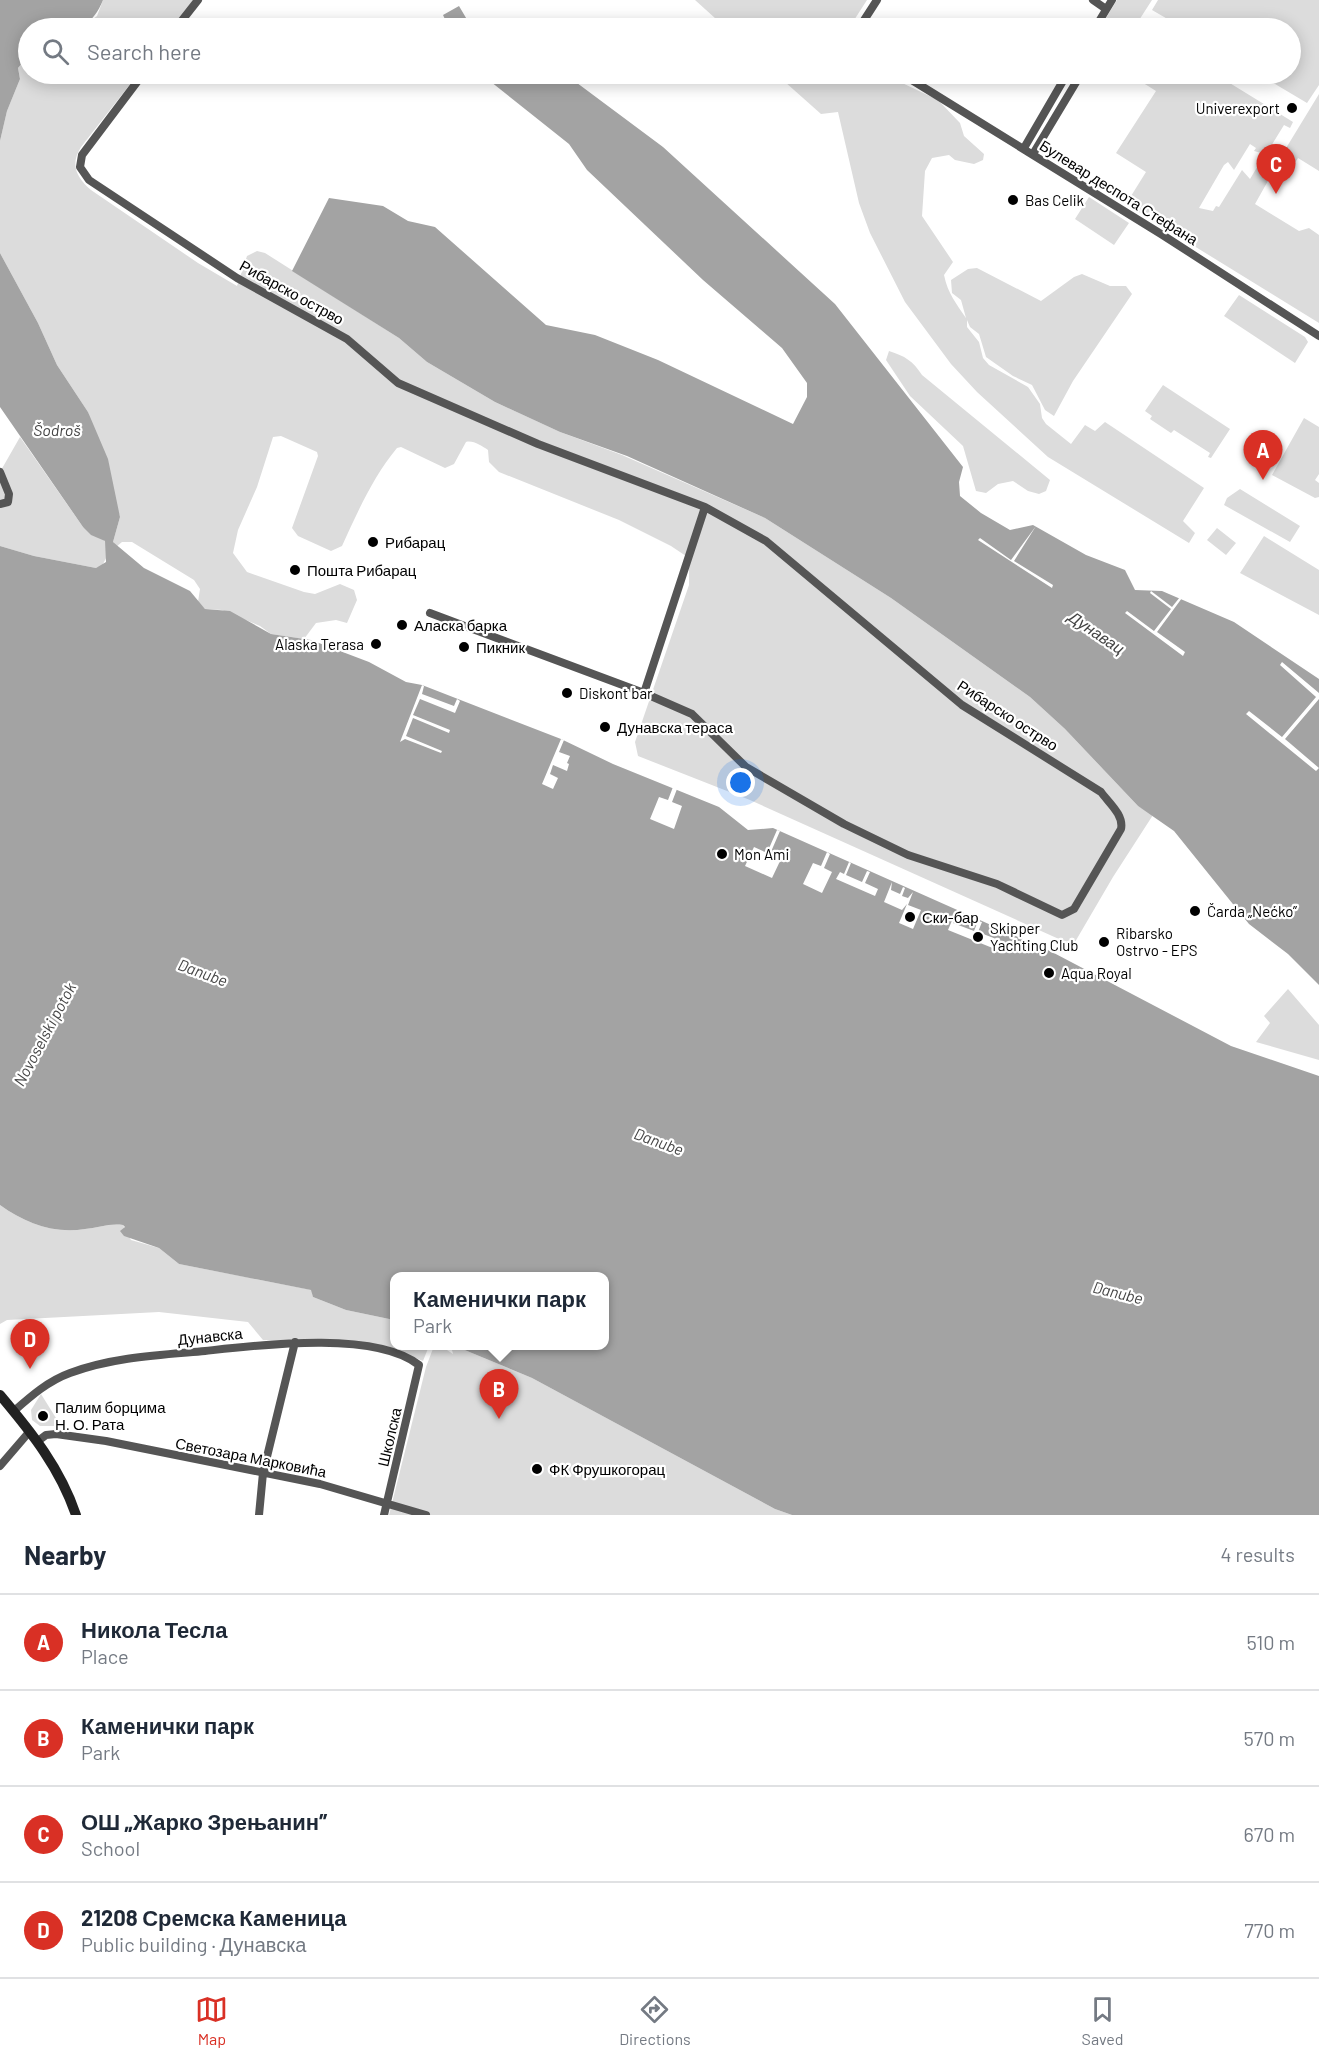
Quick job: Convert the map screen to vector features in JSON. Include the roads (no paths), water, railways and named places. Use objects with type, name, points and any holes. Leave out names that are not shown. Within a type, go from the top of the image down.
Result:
[{"type":"main road","points":[[0,1395],[38,1441],[60,1474],[76,1515]]},
{"type":"street","points":[[184,18],[198,0]]},
{"type":"street","points":[[865,18],[877,0]]},
{"type":"street","points":[[1093,0],[1106,9]]},
{"type":"street","points":[[1101,18],[1112,0]]},
{"type":"street","name":"Рибарско острво","points":[[135,84],[82,155],[80,167],[89,180],[237,278],[347,339],[398,383],[538,444],[705,507],[766,541],[962,705],[1101,792],[1122,822],[1121,829],[1074,909],[1069,914],[1058,913],[1006,888],[908,855],[844,825],[746,767],[692,714],[644,693]]},
{"type":"street","name":"Булевар деспота Стефана","points":[[918,84],[1024,148],[1319,336]]},
{"type":"street","points":[[1024,148],[1061,84]]},
{"type":"street","points":[[1033,154],[1075,84]]},
{"type":"street","points":[[0,472],[9,494],[8,502],[0,504]]},
{"type":"street","points":[[430,613],[644,693],[705,507]]},
{"type":"street","points":[[259,1515],[263,1473],[295,1342]]},
{"type":"street","name":"Дунавска","points":[[14,1411],[52,1381],[98,1365],[135,1357],[295,1342],[325,1342],[399,1354],[419,1365]]},
{"type":"street","name":"Школска","points":[[384,1515],[419,1365]]},
{"type":"street","points":[[0,1466],[30,1431]]},
{"type":"street","name":"Светозара Марковића","points":[[38,1441],[46,1435],[78,1437],[320,1484],[426,1515]]},
{"type":"water","points":[[0,0],[103,0],[92,18],[18,18],[18,84],[7,111],[0,141]]},
{"type":"water","points":[[459,6],[466,18],[444,18],[443,15]]},
{"type":"water","name":"Дунавац","points":[[494,84],[578,84],[663,147],[835,304],[963,467],[959,482],[960,496],[981,513],[1010,530],[1033,525],[1086,555],[1125,570],[1135,590],[1162,591],[1234,622],[1319,679],[1319,985],[1288,954],[1249,924],[1174,831],[1138,806],[1065,729],[1030,697],[891,598],[765,518],[627,456],[560,432],[495,402],[427,362],[399,338],[292,271],[329,198],[383,206],[408,221],[435,227],[546,325],[595,335],[658,360],[793,424],[807,397],[807,383],[782,348],[703,280],[587,170],[569,144]]},
{"type":"water","points":[[0,253],[38,323],[57,365],[88,412],[108,459],[120,517],[113,542],[144,568],[190,591],[205,609],[230,611],[271,634],[311,640],[369,662],[406,682],[422,685],[561,739],[613,764],[719,807],[748,830],[773,828],[1052,952],[1231,1046],[1319,1076],[1319,1515],[792,1515],[775,1509],[532,1378],[465,1350],[609,1350],[609,1272],[390,1272],[390,1319],[346,1310],[313,1297],[311,1290],[179,1264],[159,1248],[124,1236],[120,1231],[125,1227],[123,1225],[62,1230],[29,1222],[0,1205],[0,546],[34,556],[96,568],[106,562],[105,541],[91,535],[83,527],[0,407]]},
{"type":"place","name":"Univerexport","points":[[1292,108]]},
{"type":"place","name":"ОШ „Жарко Зрењанин”","points":[[1276,194]]},
{"type":"place","name":"Bas Celik","points":[[1013,200]]},
{"type":"place","name":"Никола Тесла","points":[[1263,480]]},
{"type":"place","name":"Рибарац","points":[[373,542]]},
{"type":"place","name":"Пошта Рибарац","points":[[295,570]]},
{"type":"place","name":"Аласка барка","points":[[402,625]]},
{"type":"place","name":"Alaska Terasa","points":[[376,644]]},
{"type":"place","name":"Пикник","points":[[464,647]]},
{"type":"place","name":"Diskont bar","points":[[567,693]]},
{"type":"place","name":"Дунавска тераса","points":[[605,727]]},
{"type":"place","name":"Mon Ami","points":[[722,854]]},
{"type":"place","name":"Čarda „Nećko”","points":[[1195,911]]},
{"type":"place","name":"Ски-бар","points":[[910,917]]},
{"type":"place","name":"Skipper Yachting Club","points":[[978,937]]},
{"type":"place","name":"Ribarsko Ostrvo - EPS","points":[[1104,942]]},
{"type":"place","name":"Aqua Royal","points":[[1049,973]]},
{"type":"place","name":"21208 Сремска Каменица","points":[[30,1369]]},
{"type":"place","name":"Палим борцима Н. О. Рата","points":[[43,1416]]},
{"type":"place","name":"Каменички парк","points":[[499,1419]]},
{"type":"place","name":"ФК Фрушкогорац","points":[[537,1469]]},
{"type":"water label","name":"Šodroš","points":[[57,429]]},
{"type":"water label","name":"Danube","points":[[203,972]]},
{"type":"water label","name":"Novoselski potok","points":[[44,1034]]},
{"type":"water label","name":"Danube","points":[[659,1141]]},
{"type":"water label","name":"Danube","points":[[1118,1292]]}]
